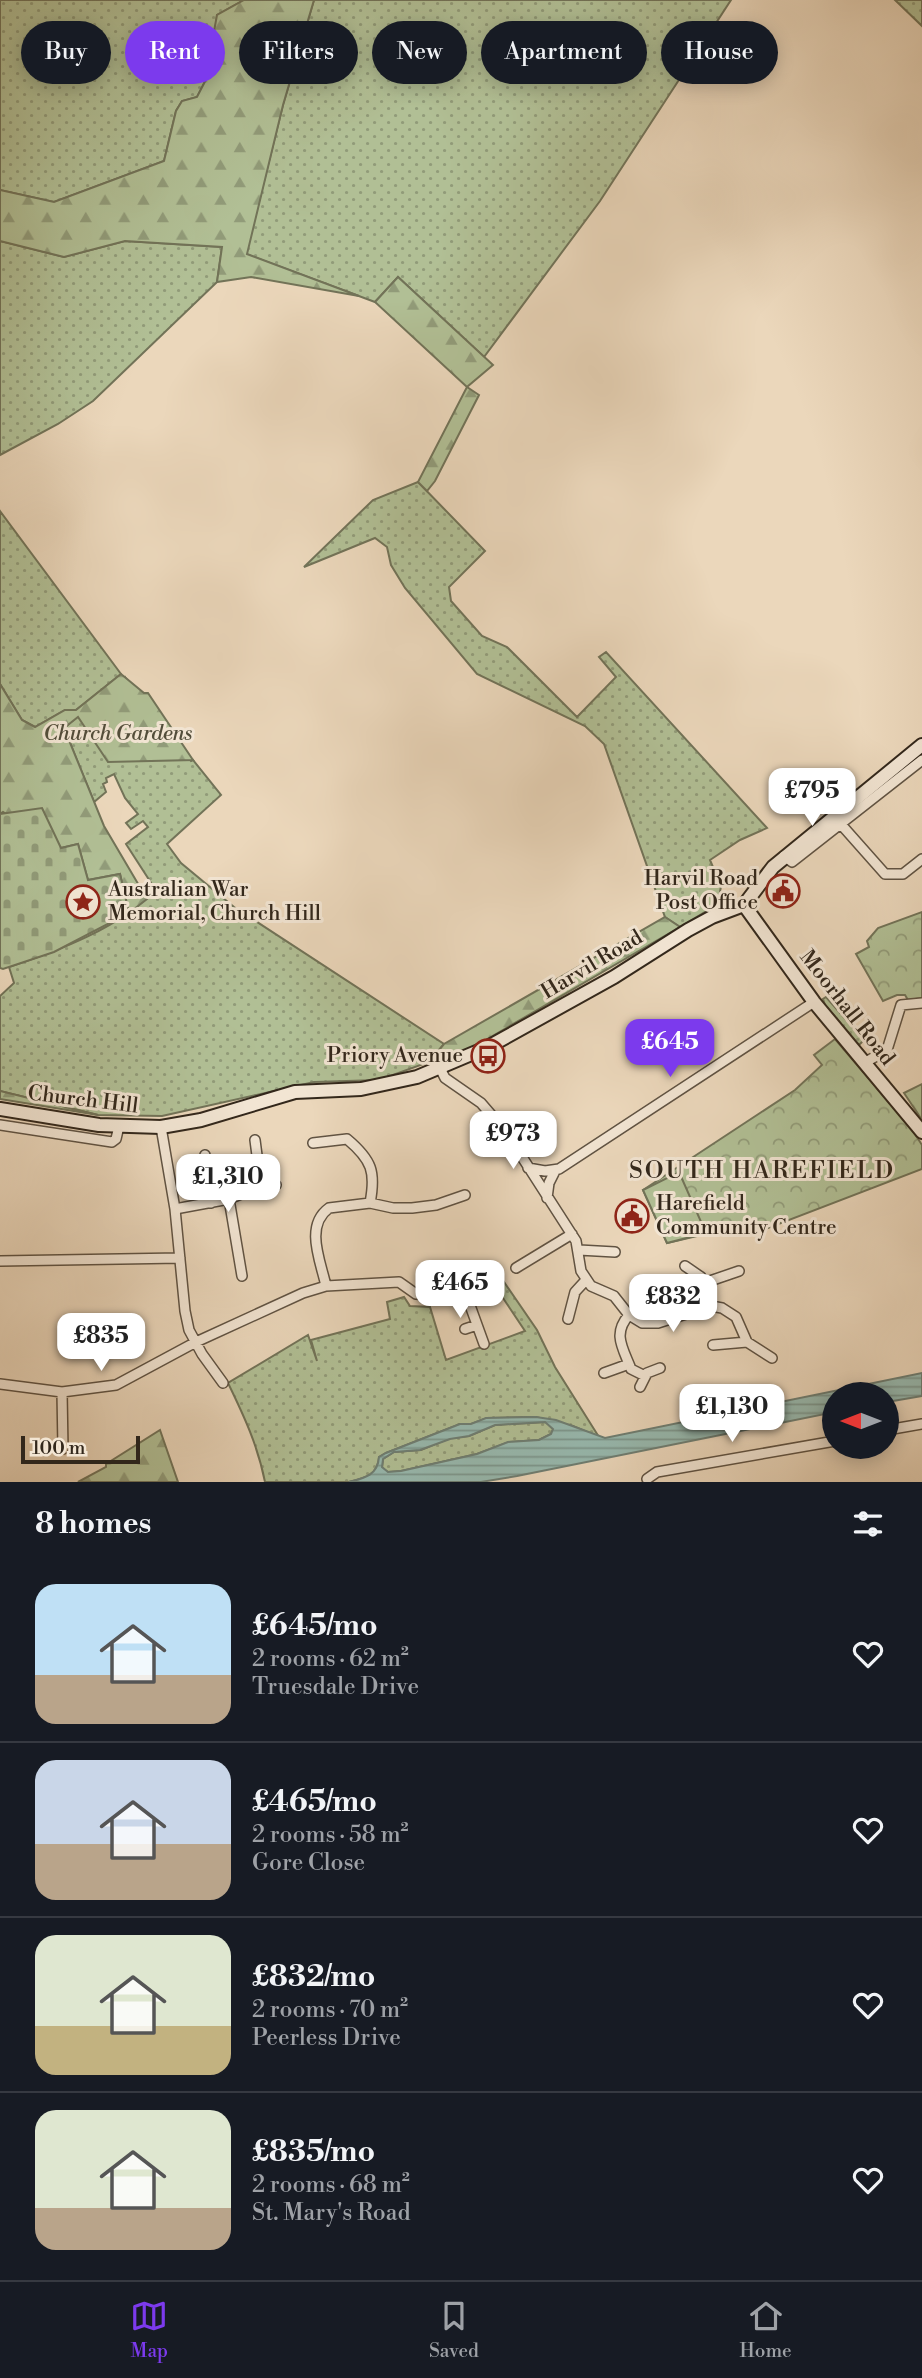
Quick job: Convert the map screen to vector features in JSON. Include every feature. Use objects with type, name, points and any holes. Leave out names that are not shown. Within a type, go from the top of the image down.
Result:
[{"type":"street","points":[[837,820],[922,745]]},
{"type":"street","points":[[744,905],[757,885],[784,856],[922,760]]},
{"type":"street","points":[[837,820],[885,874],[903,874],[922,859]]},
{"type":"street","name":"Moorhall Road","points":[[744,905],[814,1002],[922,1132]]},
{"type":"street","name":"Harvil Road","points":[[161,1127],[201,1120],[295,1092],[378,1087],[417,1077],[488,1046],[605,982],[694,926],[744,905]]},
{"type":"street","points":[[547,1199],[549,1183],[555,1171],[814,1002]]},
{"type":"street","points":[[864,1063],[887,1050],[901,1005],[922,1003]]},
{"type":"street","points":[[440,1068],[445,1079],[477,1101],[494,1117],[572,1234],[579,1250],[581,1271],[586,1280],[598,1290],[614,1296],[629,1315],[649,1325],[711,1306],[722,1308],[736,1317],[747,1342],[772,1358]]},
{"type":"street","name":"Church Hill","points":[[0,1109],[119,1126],[161,1127]]},
{"type":"street","points":[[0,1125],[112,1142],[116,1139],[119,1126]]},
{"type":"street","points":[[161,1127],[175,1209],[189,1330],[223,1383]]},
{"type":"street","points":[[313,1143],[347,1139],[368,1160],[373,1177],[370,1203]]},
{"type":"street","points":[[255,1140],[261,1186]]},
{"type":"street","points":[[205,1155],[211,1203]]},
{"type":"street","points":[[528,1168],[555,1171]]},
{"type":"street","points":[[175,1209],[229,1199],[261,1186],[276,1185]]},
{"type":"street","points":[[326,1286],[315,1234],[317,1221],[329,1208],[370,1203],[393,1208],[412,1208],[436,1205],[465,1195]]},
{"type":"street","points":[[229,1199],[242,1276]]},
{"type":"street","points":[[516,1268],[572,1234]]},
{"type":"street","points":[[579,1250],[615,1252]]},
{"type":"street","points":[[0,1261],[180,1258]]},
{"type":"street","points":[[685,1266],[701,1277],[711,1306]]},
{"type":"street","points":[[704,1283],[739,1271]]},
{"type":"street","points":[[0,1384],[62,1392],[116,1385],[196,1342],[303,1293],[326,1286],[399,1282],[416,1294],[427,1295],[495,1277]]},
{"type":"street","points":[[568,1319],[575,1292],[586,1280]]},
{"type":"street","points":[[463,1286],[484,1344]]},
{"type":"street","points":[[629,1315],[620,1328],[619,1335],[629,1364],[633,1370],[645,1376]]},
{"type":"street","points":[[465,1329],[477,1325]]},
{"type":"street","points":[[713,1345],[747,1342]]},
{"type":"street","points":[[604,1373],[629,1364]]},
{"type":"street","points":[[640,1387],[647,1373],[660,1368]]},
{"type":"street","points":[[62,1392],[63,1449]]},
{"type":"street","points":[[900,1428],[922,1424]]},
{"type":"street","points":[[648,1479],[657,1472],[822,1443]]},
{"type":"green space","points":[[0,0],[244,0],[217,15],[216,21],[125,21],[125,84],[204,84],[197,97],[182,101],[176,111],[164,161],[54,202],[0,190]]},
{"type":"green space","points":[[244,0],[314,0],[308,21],[239,21],[239,84],[289,84],[247,254],[359,296],[251,277],[217,282],[222,247],[125,241],[64,257],[0,241],[0,190],[54,202],[164,161],[176,111],[182,101],[197,97],[204,84],[225,84],[225,21],[216,21],[217,15]]},
{"type":"green space","points":[[314,0],[731,0],[717,21],[661,21],[661,84],[676,84],[600,201],[484,357],[398,277],[375,302],[246,254],[289,84],[358,84],[358,21],[308,21]]},
{"type":"green space","points":[[895,0],[922,0],[922,26]]},
{"type":"green space","points":[[0,241],[64,257],[125,241],[222,247],[217,282],[93,401],[58,424],[0,455]]},
{"type":"green space","points":[[398,277],[493,365],[467,387],[375,302]]},
{"type":"green space","points":[[467,387],[479,395],[435,481],[427,491],[418,482]]},
{"type":"green space","points":[[418,482],[485,551],[449,587],[451,601],[482,636],[507,647],[577,717],[616,677],[599,657],[606,652],[767,828],[740,840],[710,860],[721,886],[718,904],[680,927],[665,917],[604,744],[585,726],[477,674],[405,588],[391,565],[387,547],[375,538],[304,567],[373,500]]},
{"type":"green space","points":[[0,511],[121,674],[76,710],[65,710],[35,727],[22,720],[0,684]]},
{"type":"green space","name":"Church Gardens","points":[[121,674],[144,693],[148,693],[193,760],[108,762],[78,717],[64,728],[104,826],[147,899],[129,913],[120,874],[88,880],[78,844],[61,848],[3,812],[0,814],[0,684],[22,720],[35,727],[65,710],[76,710]]},
{"type":"green space","name":"Church Gardens","points":[[125,677],[221,795],[167,844],[181,863],[234,907],[444,1044],[429,1062],[379,1080],[314,1082],[162,1116],[98,1115],[0,1091],[0,996],[14,983],[9,967],[87,937],[125,915],[155,889],[126,844],[148,827],[143,821],[131,829],[126,823],[138,814],[125,798],[114,774],[106,778],[107,782],[103,784],[106,792],[94,802],[64,728]]},
{"type":"green space","points":[[42,808],[61,848],[78,844],[88,880],[120,874],[129,913],[54,952],[3,969],[0,968],[0,814]]},
{"type":"green space","points":[[922,912],[922,998],[908,1000],[905,995],[897,995],[883,1001],[856,954],[869,947],[867,941],[878,928]]},
{"type":"green space","points":[[665,917],[680,927],[453,1059],[445,1057],[429,1062],[444,1044]]},
{"type":"green space","points":[[826,997],[864,1040],[859,1045],[825,1005],[823,999]]},
{"type":"green space","points":[[835,1039],[911,1128],[922,1145],[922,1169],[763,1230],[748,1224],[667,1243],[643,1190],[795,1090],[822,1065],[814,1055]]},
{"type":"green space","points":[[922,1084],[922,1120],[904,1093]]},
{"type":"green space","points":[[0,1091],[98,1115],[0,1099]]},
{"type":"green space","points":[[679,1172],[706,1233],[667,1243],[643,1190]]},
{"type":"green space","points":[[502,1279],[537,1330],[555,1367],[599,1437],[573,1426],[536,1417],[487,1418],[471,1424],[460,1424],[386,1453],[379,1457],[373,1472],[355,1481],[265,1482],[245,1419],[228,1383],[308,1335],[317,1361],[311,1340],[390,1319],[387,1302],[404,1297],[410,1306],[430,1307],[446,1360],[525,1331],[493,1282]]},
{"type":"green space","points":[[546,1422],[553,1429],[551,1434],[539,1440],[509,1442],[477,1454],[401,1471],[388,1472],[382,1468],[383,1459],[394,1452],[421,1450],[495,1425]]},
{"type":"green space","points":[[160,1430],[178,1482],[78,1482],[106,1467],[106,1464]]},
{"type":"water","points":[[922,1373],[922,1396],[900,1400],[900,1382],[878,1382]]},
{"type":"water","points":[[822,1394],[822,1415],[517,1476],[481,1482],[349,1482],[370,1475],[376,1468],[379,1457],[386,1453],[460,1424],[471,1424],[486,1418],[536,1417],[556,1420],[605,1438]],"holes":[[[545,1422],[553,1429],[551,1434],[539,1440],[508,1442],[477,1454],[401,1471],[388,1472],[382,1467],[383,1459],[394,1452],[420,1450],[450,1439],[469,1436],[495,1425]]]},
{"type":"place","name":"Harvil Road Post Office","points":[[783,891]]},
{"type":"place","name":"Australian War Memorial, Church Hill","points":[[83,902]]},
{"type":"place","name":"Priory Avenue","points":[[488,1056]]},
{"type":"place","name":"Harefield Community Centre","points":[[632,1216]]},
{"type":"district","name":"SOUTH HAREFIELD","points":[[762,1171]]}]
